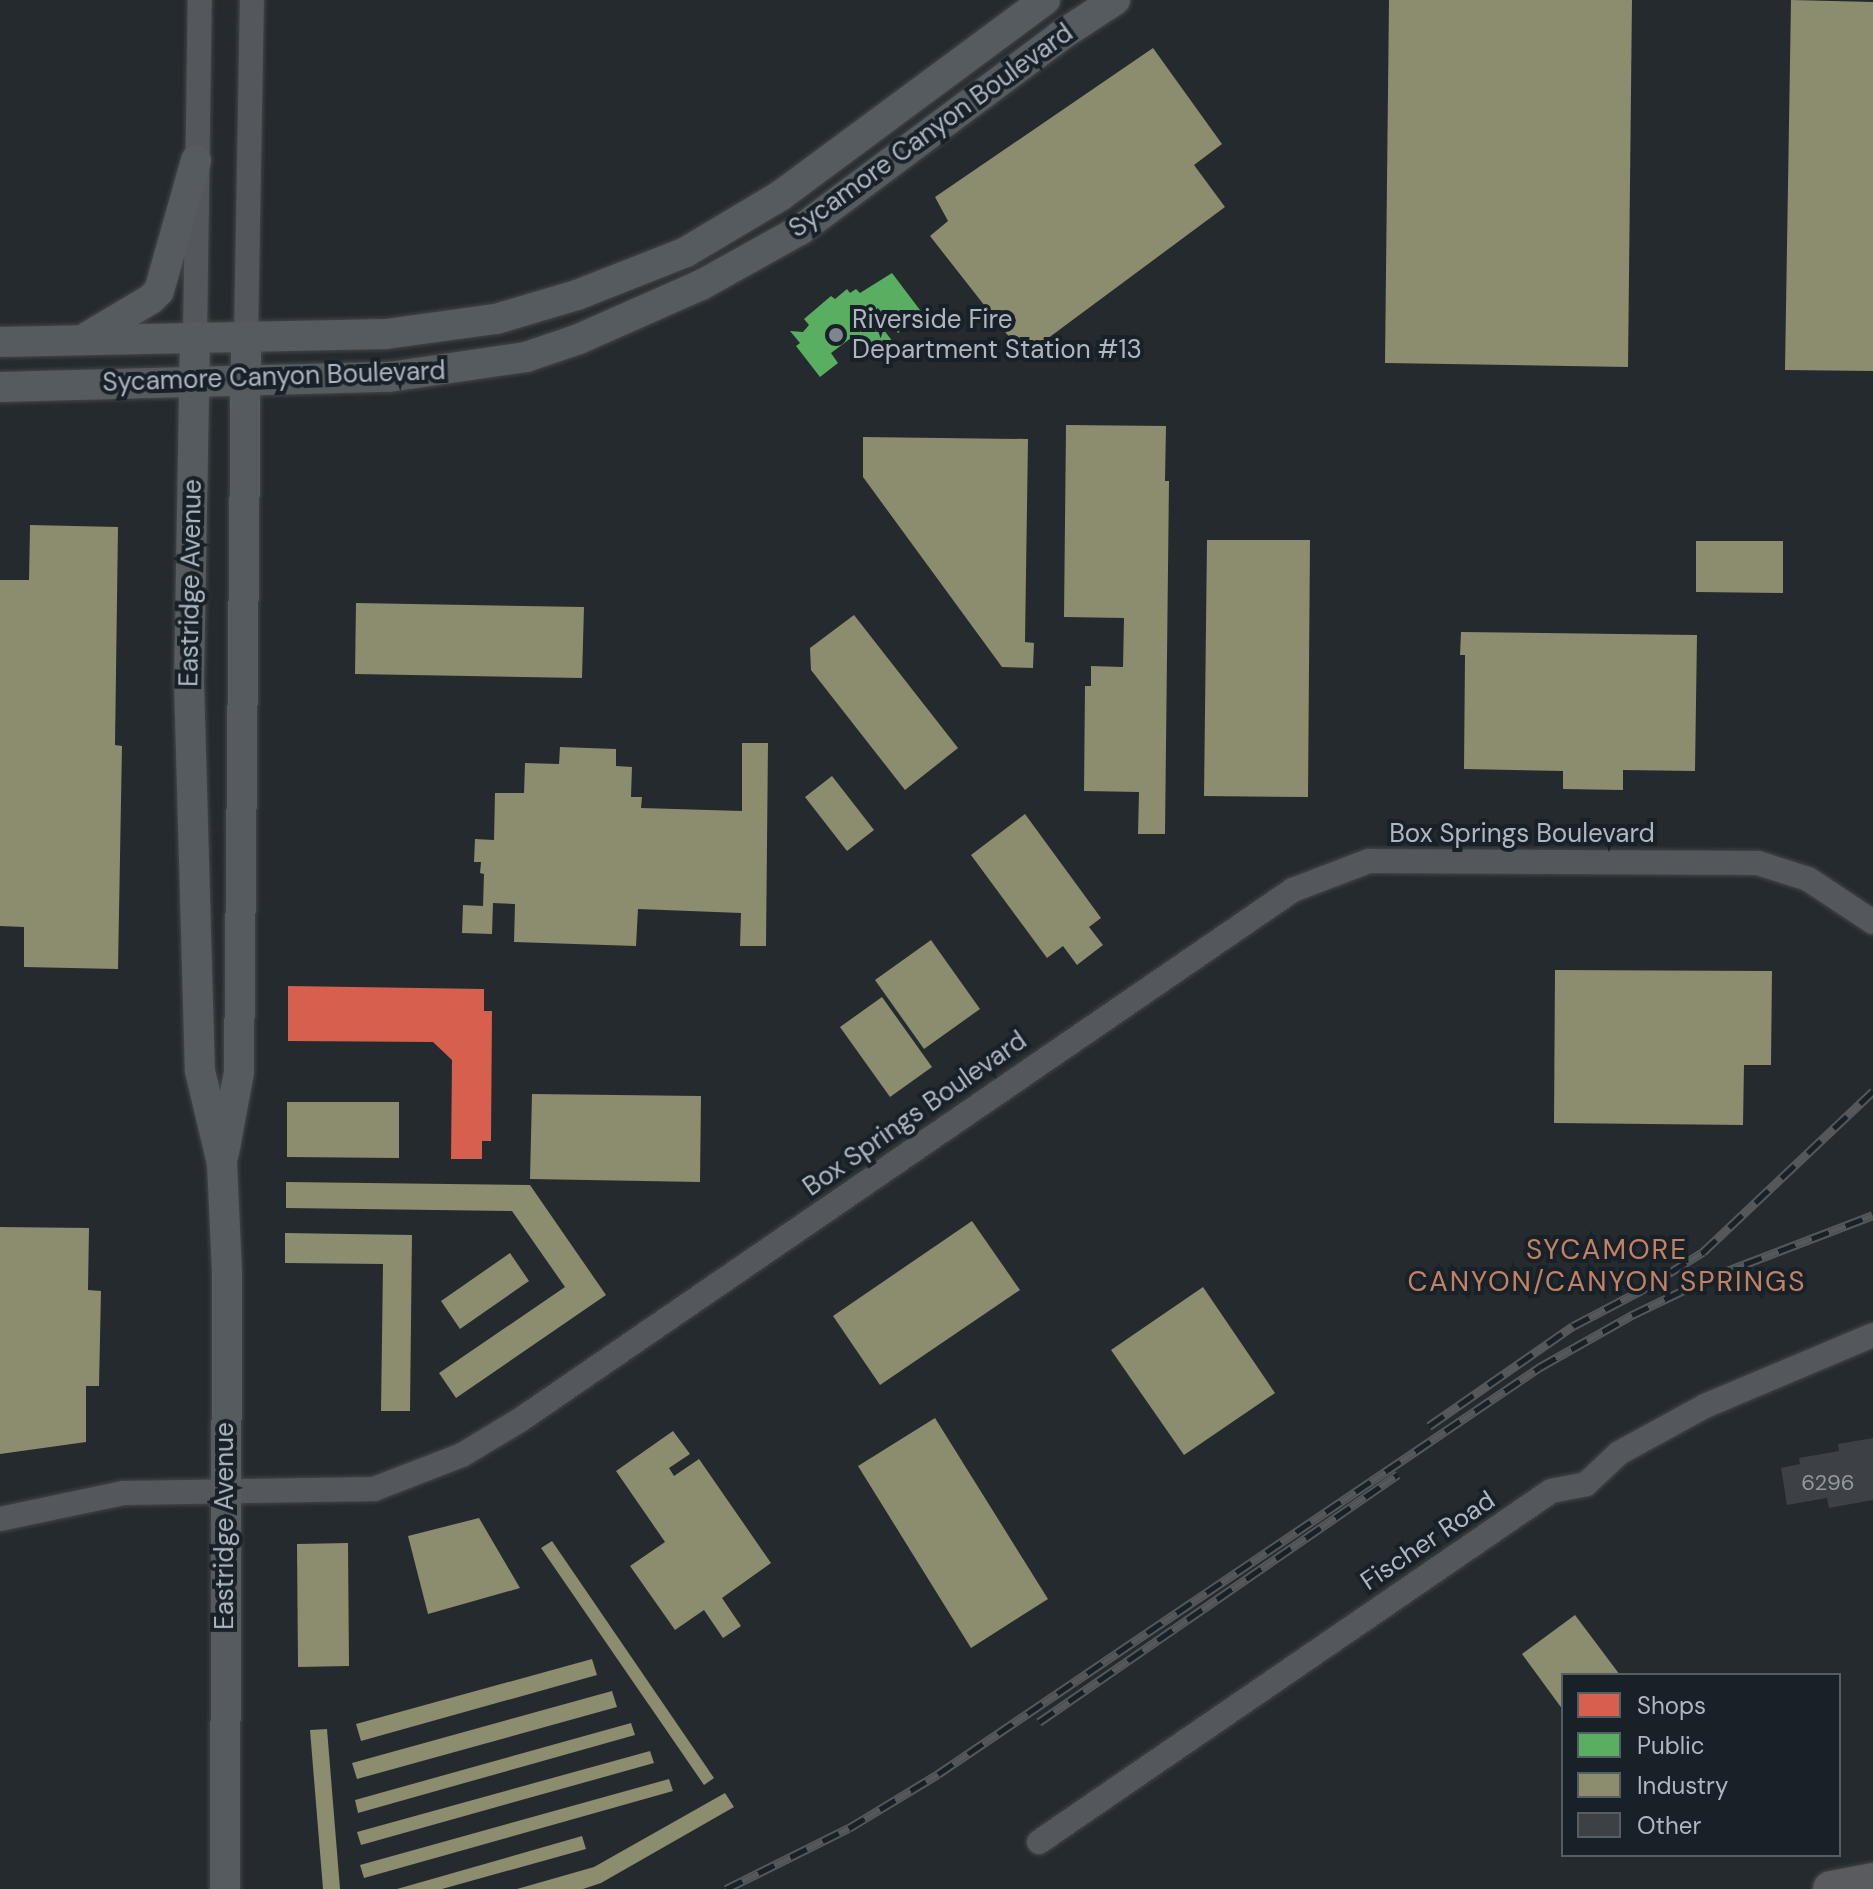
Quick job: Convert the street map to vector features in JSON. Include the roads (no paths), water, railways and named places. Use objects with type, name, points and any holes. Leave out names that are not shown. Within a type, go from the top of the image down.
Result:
[{"type":"highway","points":[[1831,1889],[1873,1881]]},
{"type":"main road","name":"Sycamore Canyon Boulevard","points":[[0,342],[386,334],[511,316],[577,295],[686,252],[780,196],[1045,0]]},
{"type":"main road","name":"Sycamore Canyon Boulevard","points":[[0,387],[389,377],[526,357],[615,326],[701,285],[800,230],[855,192],[1060,36],[1115,0]]},
{"type":"main road","points":[[855,192],[851,176],[854,167],[878,150],[898,109]]},
{"type":"main road","points":[[83,339],[119,320],[159,291],[196,160]]},
{"type":"main road","name":"Eastridge Avenue","points":[[195,338],[189,681],[200,1071],[222,1163],[227,1322],[224,1491],[225,1889]]},
{"type":"main road","name":"Eastridge Avenue","points":[[222,1163],[239,1072],[246,338]]},
{"type":"street","name":"Eastridge Avenue","points":[[195,338],[200,0]]},
{"type":"street","name":"Eastridge Avenue","points":[[246,338],[252,0]]},
{"type":"street","name":"Box Springs Boulevard","points":[[0,1519],[123,1493],[374,1489],[475,1449],[1293,890],[1369,861],[1758,863],[1808,879],[1873,922]]},
{"type":"street","name":"Fischer Road","points":[[1039,1842],[1551,1491],[1586,1484],[1619,1453],[1705,1406],[1873,1335]]},
{"type":"railway","points":[[1429,1426],[1573,1326],[1640,1291],[1703,1252],[1873,1091]]},
{"type":"railway","points":[[726,1889],[849,1828],[938,1774],[1540,1367],[1632,1315],[1711,1277],[1873,1215]]},
{"type":"railway","points":[[1039,1722],[1398,1474]]},
{"type":"place","name":"Riverside Fire Department Station #13","points":[[836,335]]},
{"type":"district","name":"SYCAMORE CANYON/CANYON SPRINGS","points":[[1607,1266]]}]
